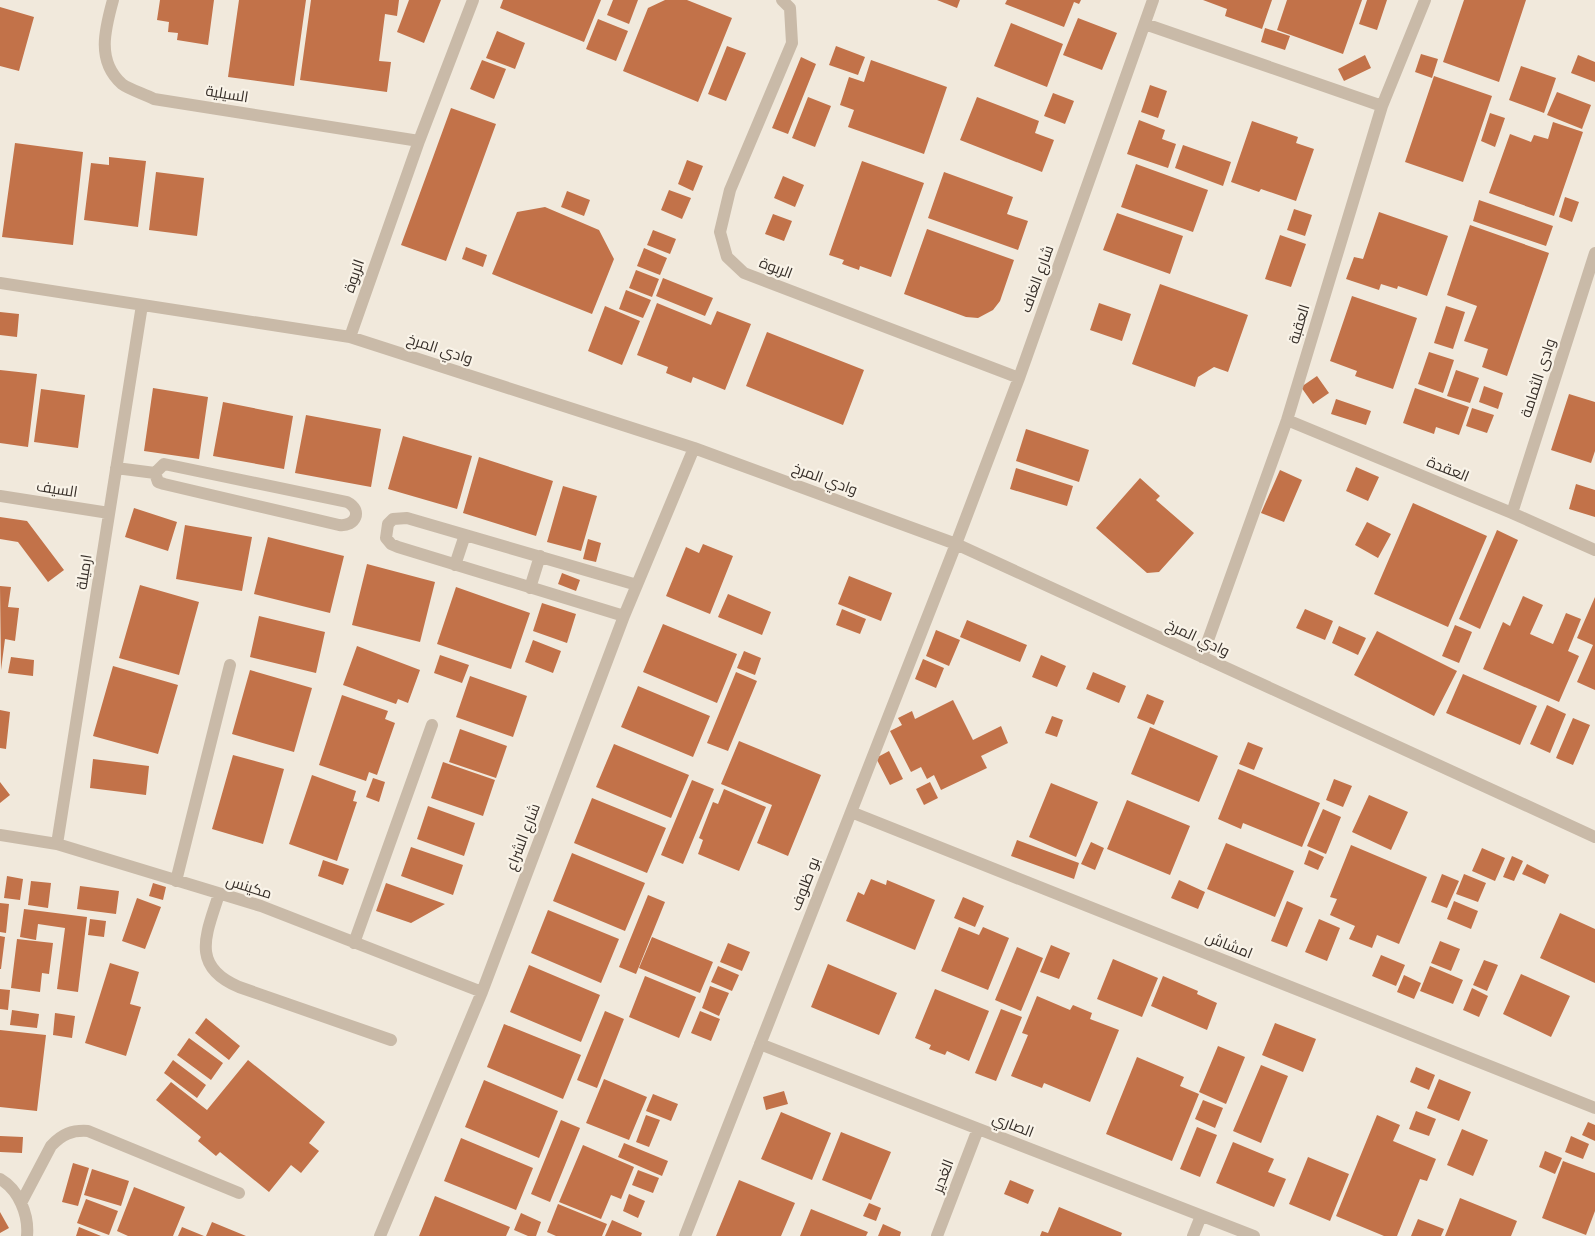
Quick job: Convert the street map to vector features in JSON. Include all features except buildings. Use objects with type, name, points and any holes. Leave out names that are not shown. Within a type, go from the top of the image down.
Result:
[{"type":"street","name":"السيلية","points":[[113,0],[104,32],[106,64],[123,84],[154,98],[419,141]]},
{"type":"street","name":"الربوة","points":[[350,337],[419,141],[473,0]]},
{"type":"street","name":"الربوة","points":[[782,0],[790,8],[792,43],[730,190],[720,232],[727,257],[744,273],[1019,378]]},
{"type":"street","name":"شارع الغاف","points":[[956,544],[1019,378],[1153,0]]},
{"type":"street","name":"العقبة","points":[[1202,658],[1288,420],[1382,106],[1425,0]]},
{"type":"street","points":[[1145,24],[1382,106]]},
{"type":"street","name":"وادى الثمامة","points":[[1512,513],[1595,253]]},
{"type":"street","name":"وادي المرخ","points":[[0,283],[350,337],[694,448],[956,544],[1595,837]]},
{"type":"street","name":"ارميلة","points":[[57,844],[142,305]]},
{"type":"street","name":"العقدة","points":[[1288,420],[1512,513],[1595,550]]},
{"type":"street","name":"شارع الشراع","points":[[380,1236],[482,992],[624,616],[694,448]]},
{"type":"street","points":[[116,468],[154,472],[164,464],[203,471],[347,502],[353,505],[356,511],[356,518],[346,526],[199,493],[158,482],[154,472]]},
{"type":"street","points":[[199,493],[203,471]]},
{"type":"street","points":[[287,512],[292,490]]},
{"type":"street","name":"السيف","points":[[0,496],[110,513]]},
{"type":"street","points":[[624,616],[391,544],[386,538],[385,531],[393,519],[400,517],[637,585]]},
{"type":"street","points":[[456,565],[465,535]]},
{"type":"street","name":"بو ظلوف","points":[[685,1236],[956,544]]},
{"type":"street","points":[[530,588],[540,556]]},
{"type":"street","points":[[176,881],[230,665]]},
{"type":"street","points":[[354,944],[432,725]]},
{"type":"street","name":"امشاش","points":[[851,812],[1595,1108]]},
{"type":"street","name":"مكينس","points":[[0,835],[57,844],[260,906],[482,992]]},
{"type":"street","points":[[219,894],[204,942],[210,965],[218,975],[239,987],[391,1040]]},
{"type":"street","name":"الصاري","points":[[760,1044],[1254,1236]]},
{"type":"street","name":"الغدير","points":[[937,1236],[978,1128]]},
{"type":"street","points":[[21,1203],[51,1146],[58,1138],[77,1130],[88,1131],[239,1194]]},
{"type":"street","points":[[0,1179],[6,1183],[21,1203],[28,1225],[27,1236]]},
{"type":"street","points":[[1193,1236],[1201,1216]]}]
